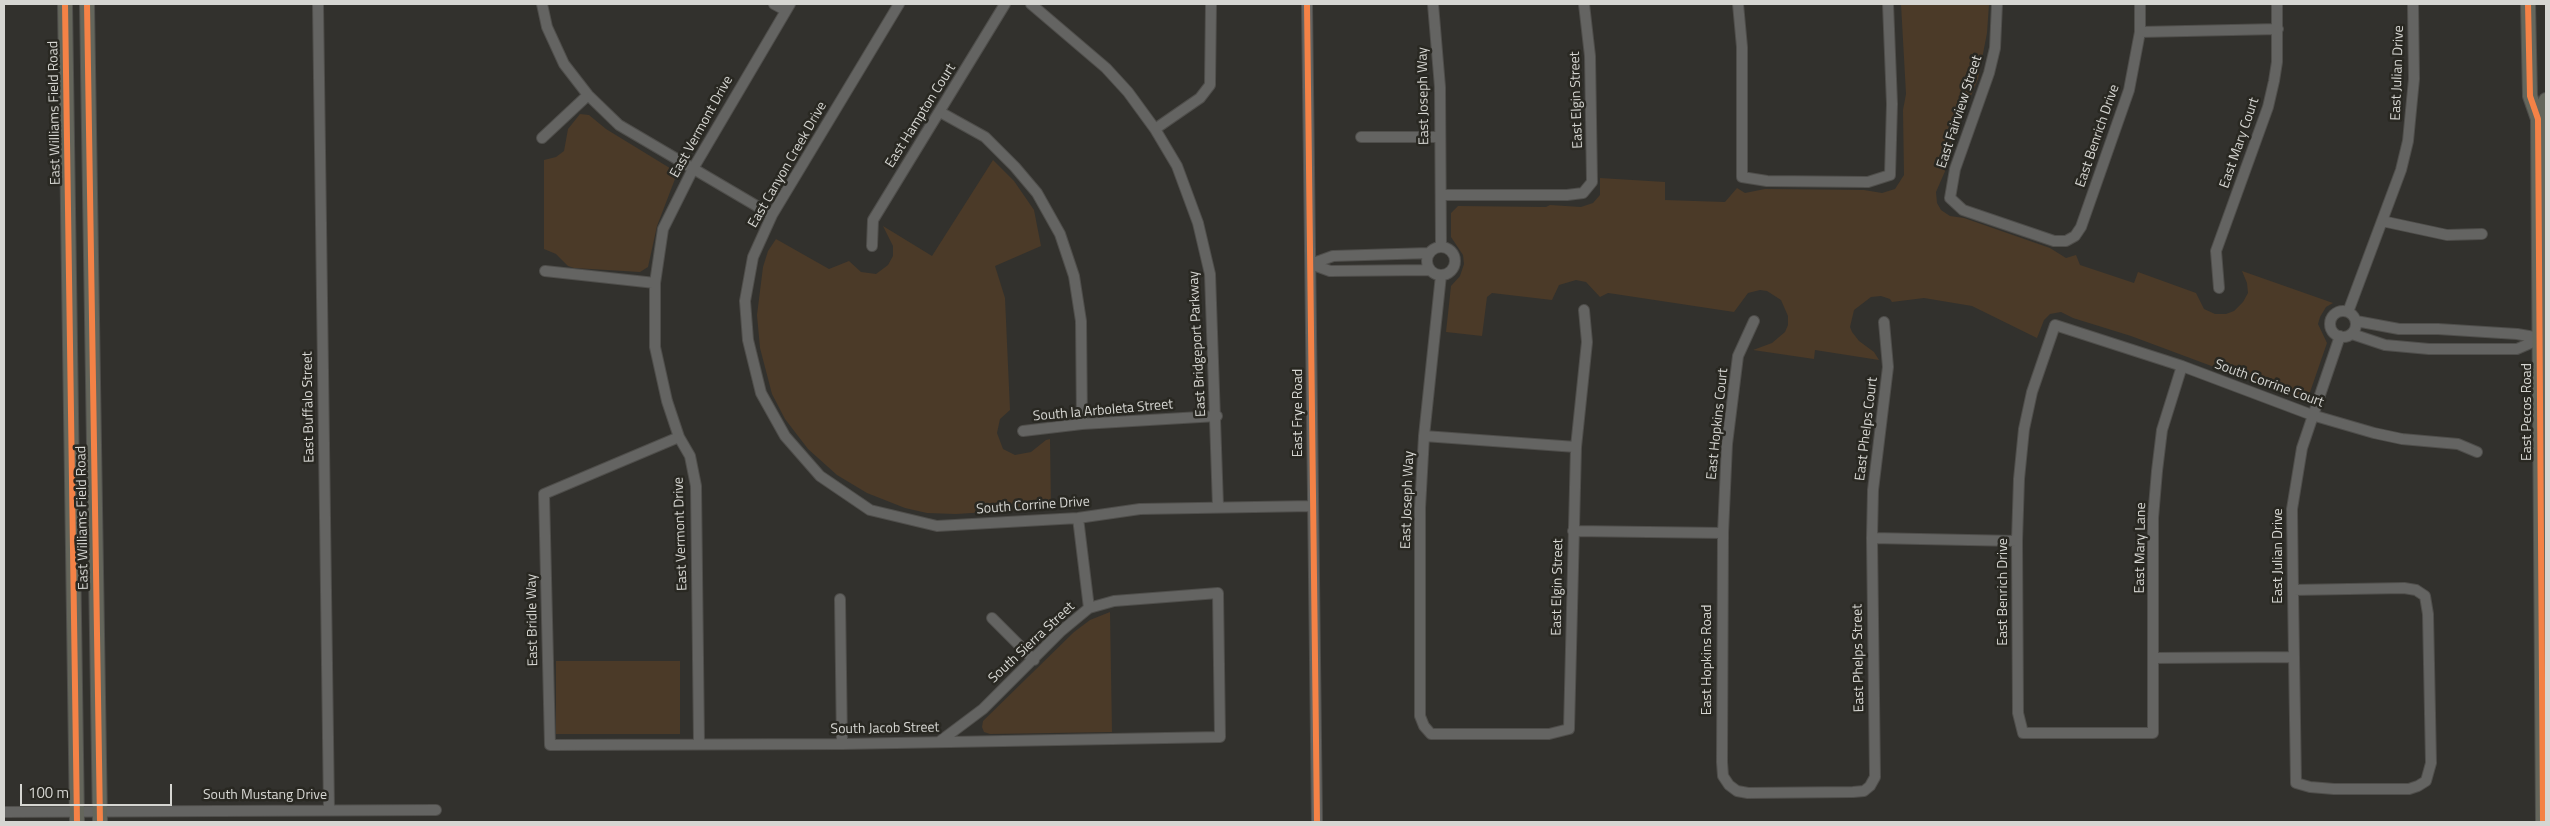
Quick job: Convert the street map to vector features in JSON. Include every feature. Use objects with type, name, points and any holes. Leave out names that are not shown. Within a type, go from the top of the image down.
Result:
[{"type":"main road","name":"East Williams Field Road","points":[[65,4],[77,817]]},
{"type":"main road","name":"East Williams Field Road","points":[[87,4],[100,817]]},
{"type":"main road","name":"East Pecos Road","points":[[2528,4],[2530,96],[2538,119],[2543,339],[2543,822]]},
{"type":"main road","name":"East Pecos Road","points":[[2538,119],[2546,100]]},
{"type":"street","name":"East Buffalo Street","points":[[318,4],[329,809]]},
{"type":"street","points":[[542,4],[547,27],[564,64],[588,96],[619,125],[694,167],[772,215]]},
{"type":"street","points":[[774,4],[788,7]]},
{"type":"street","name":"East Canyon Creek Drive","points":[[785,436],[761,392],[748,340],[745,302],[754,255],[772,215],[899,4]]},
{"type":"street","name":"East Hampton Court","points":[[872,246],[873,220],[1005,4]]},
{"type":"street","name":"East Bridgeport Parkway","points":[[1031,4],[1106,68],[1128,92],[1155,129],[1177,166],[1198,223],[1210,274],[1218,506]]},
{"type":"street","points":[[1155,129],[1200,98],[1210,84],[1212,58],[1211,4]]},
{"type":"street","name":"East Frye Road","points":[[1307,4],[1317,822]]},
{"type":"street","name":"East Joseph Way","points":[[1433,4],[1440,87],[1441,247]]},
{"type":"street","name":"East Elgin Street","points":[[1441,195],[1567,195],[1583,193],[1592,182],[1590,56],[1584,4]]},
{"type":"street","points":[[1738,4],[1742,47],[1742,177],[1767,181],[1868,182],[1890,175],[1892,104],[1888,4]]},
{"type":"street","name":"East Fairview Street","points":[[1997,4],[1995,48],[1989,73],[1955,170],[1950,198],[1963,210],[2054,241],[2066,241]]},
{"type":"street","name":"East Benrich Drive","points":[[2066,241],[2076,236],[2081,227],[2128,90],[2140,32],[2140,4]]},
{"type":"street","name":"East Mary Court","points":[[2219,288],[2216,251],[2268,107],[2277,62],[2277,4]]},
{"type":"street","name":"East Julian Drive","points":[[2348,312],[2401,170],[2408,141],[2414,79],[2413,4]]},
{"type":"street","name":"East Vermont Drive","points":[[699,744],[696,486],[690,456],[679,438],[666,401],[654,347],[654,283],[663,230],[694,167],[788,7]]},
{"type":"street","points":[[2140,32],[2278,29]]},
{"type":"street","points":[[542,138],[588,96]]},
{"type":"street","points":[[940,112],[985,137],[1009,161],[1037,193],[1060,234],[1074,276],[1081,321],[1082,424]]},
{"type":"street","points":[[1361,137],[1439,137]]},
{"type":"street","points":[[2382,221],[2447,235],[2482,234]]},
{"type":"street","points":[[1441,247],[1451,252],[1455,263],[1449,273],[1441,275],[1430,270],[1330,271],[1311,264],[1333,256],[1429,253],[1441,247]]},
{"type":"street","points":[[1429,253],[1427,261],[1430,270]]},
{"type":"street","points":[[546,271],[654,283]]},
{"type":"street","name":"East Joseph Way","points":[[1441,275],[1424,436],[1420,508],[1420,716],[1424,726],[1431,734],[1440,735],[1549,734],[1569,729]]},
{"type":"street","name":"East Elgin Street","points":[[1569,729],[1576,447],[1587,342],[1584,310]]},
{"type":"street","points":[[2348,312],[2356,321],[2399,329],[2438,329],[2517,334],[2543,339],[2517,349],[2429,349],[2385,345],[2352,334],[2340,336],[2334,332],[2331,322],[2337,313],[2348,312]]},
{"type":"street","name":"East Hopkins Court","points":[[1723,533],[1727,444],[1738,356],[1754,321]]},
{"type":"street","points":[[2352,334],[2356,328],[2356,321]]},
{"type":"street","name":"East Phelps Court","points":[[1872,538],[1873,490],[1888,367],[1884,322]]},
{"type":"street","name":"East Benrich Drive","points":[[2055,325],[2040,366],[2024,429],[2019,479],[2017,540],[2018,712],[2024,733],[2154,733]]},
{"type":"street","name":"South Corrine Court","points":[[2055,325],[2182,366],[2312,415],[2374,433],[2402,439],[2448,442],[2476,452]]},
{"type":"street","name":"East Julian Drive","points":[[2293,590],[2404,588],[2416,590],[2424,596],[2428,614],[2431,764],[2426,781],[2418,786],[2409,788],[2310,787],[2296,783],[2293,590],[2292,509],[2302,448],[2340,336]]},
{"type":"street","name":"East Mary Lane","points":[[2154,733],[2154,518],[2156,471],[2162,430],[2182,366]]},
{"type":"street","name":"South la Arboleta Street","points":[[1023,431],[1082,424],[1216,416]]},
{"type":"street","name":"South Corrine Drive","points":[[785,436],[820,476],[870,510],[937,526],[1078,518],[1140,509],[1218,506],[1312,506]]},
{"type":"street","points":[[1424,436],[1576,447]]},
{"type":"street","name":"East Bridle Way","points":[[550,746],[544,494],[679,438]]},
{"type":"street","points":[[1078,518],[1089,608]]},
{"type":"street","points":[[1573,531],[1723,533]]},
{"type":"street","name":"East Hopkins Road","points":[[1723,533],[1723,776],[1729,785],[1737,791],[1748,793],[1864,791],[1870,786],[1875,777]]},
{"type":"street","points":[[1872,538],[2017,540]]},
{"type":"street","name":"East Phelps Street","points":[[1872,538],[1875,777]]},
{"type":"street","name":"South Sierra Street","points":[[939,742],[983,709],[1060,632],[1089,608],[1114,600],[1218,593],[1220,737]]},
{"type":"street","points":[[840,599],[842,744]]},
{"type":"street","points":[[992,618],[1034,660]]},
{"type":"street","points":[[2154,658],[2294,657]]},
{"type":"street","name":"South Jacob Street","points":[[550,746],[842,744],[1220,737]]},
{"type":"street","name":"South Mustang Drive","points":[[4,812],[100,817],[329,809],[436,810]]},
{"type":"shaded area","points":[[1901,4],[1989,4],[1987,33],[1978,79],[1955,134],[1946,169],[1936,192],[1937,203],[1941,210],[1950,216],[1964,218],[2050,248],[2066,258],[2076,255],[2080,265],[2134,283],[2138,272],[2196,293],[2204,309],[2215,314],[2226,314],[2234,311],[2243,302],[2248,293],[2247,283],[2242,271],[2333,303],[2326,307],[2318,324],[2327,343],[2309,395],[2300,399],[2131,336],[2073,318],[2061,312],[2050,314],[2044,320],[2037,338],[1972,306],[1924,298],[1892,302],[1890,299],[1881,296],[1871,297],[1854,310],[1850,327],[1852,332],[1859,341],[1874,352],[1879,360],[1815,350],[1814,359],[1753,350],[1772,343],[1785,332],[1788,325],[1788,316],[1781,300],[1767,291],[1760,290],[1748,293],[1734,312],[1608,293],[1600,297],[1586,282],[1576,280],[1559,285],[1552,300],[1492,293],[1487,297],[1482,336],[1446,332],[1451,286],[1460,276],[1464,264],[1463,255],[1451,237],[1451,213],[1458,206],[1546,207],[1550,205],[1581,207],[1593,203],[1600,195],[1600,178],[1665,182],[1665,200],[1725,202],[1737,188],[1745,193],[1765,189],[1864,190],[1882,193],[1895,189],[1904,175],[1903,110],[1906,94]]},
{"type":"shaded area","points":[[580,114],[589,115],[606,129],[673,170],[675,179],[657,226],[648,267],[640,272],[574,268],[568,266],[556,254],[544,249],[544,160],[556,157],[564,151],[568,129]]},
{"type":"shaded area","points":[[993,160],[1014,181],[1034,210],[1041,246],[995,266],[1005,298],[1010,410],[1000,419],[997,433],[1003,449],[1015,455],[1031,452],[1050,439],[1051,508],[956,514],[927,513],[905,508],[867,493],[837,475],[808,449],[785,419],[772,394],[760,348],[757,315],[763,267],[768,251],[776,239],[829,269],[849,261],[861,272],[876,274],[888,265],[893,256],[893,246],[883,226],[932,256]]},
{"type":"shaded area","points":[[1110,612],[1112,732],[990,734],[984,732],[982,727],[983,721],[1074,632],[1090,620]]},
{"type":"shaded area","points":[[556,661],[680,661],[680,734],[556,734]]},
{"type":"cycle path","points":[[65,4],[77,822]]},
{"type":"cycle path","points":[[87,4],[100,822]]},
{"type":"cycle path","points":[[1307,4],[1317,822]]},
{"type":"cycle path","points":[[2528,4],[2530,96],[2538,119],[2543,822]]}]
